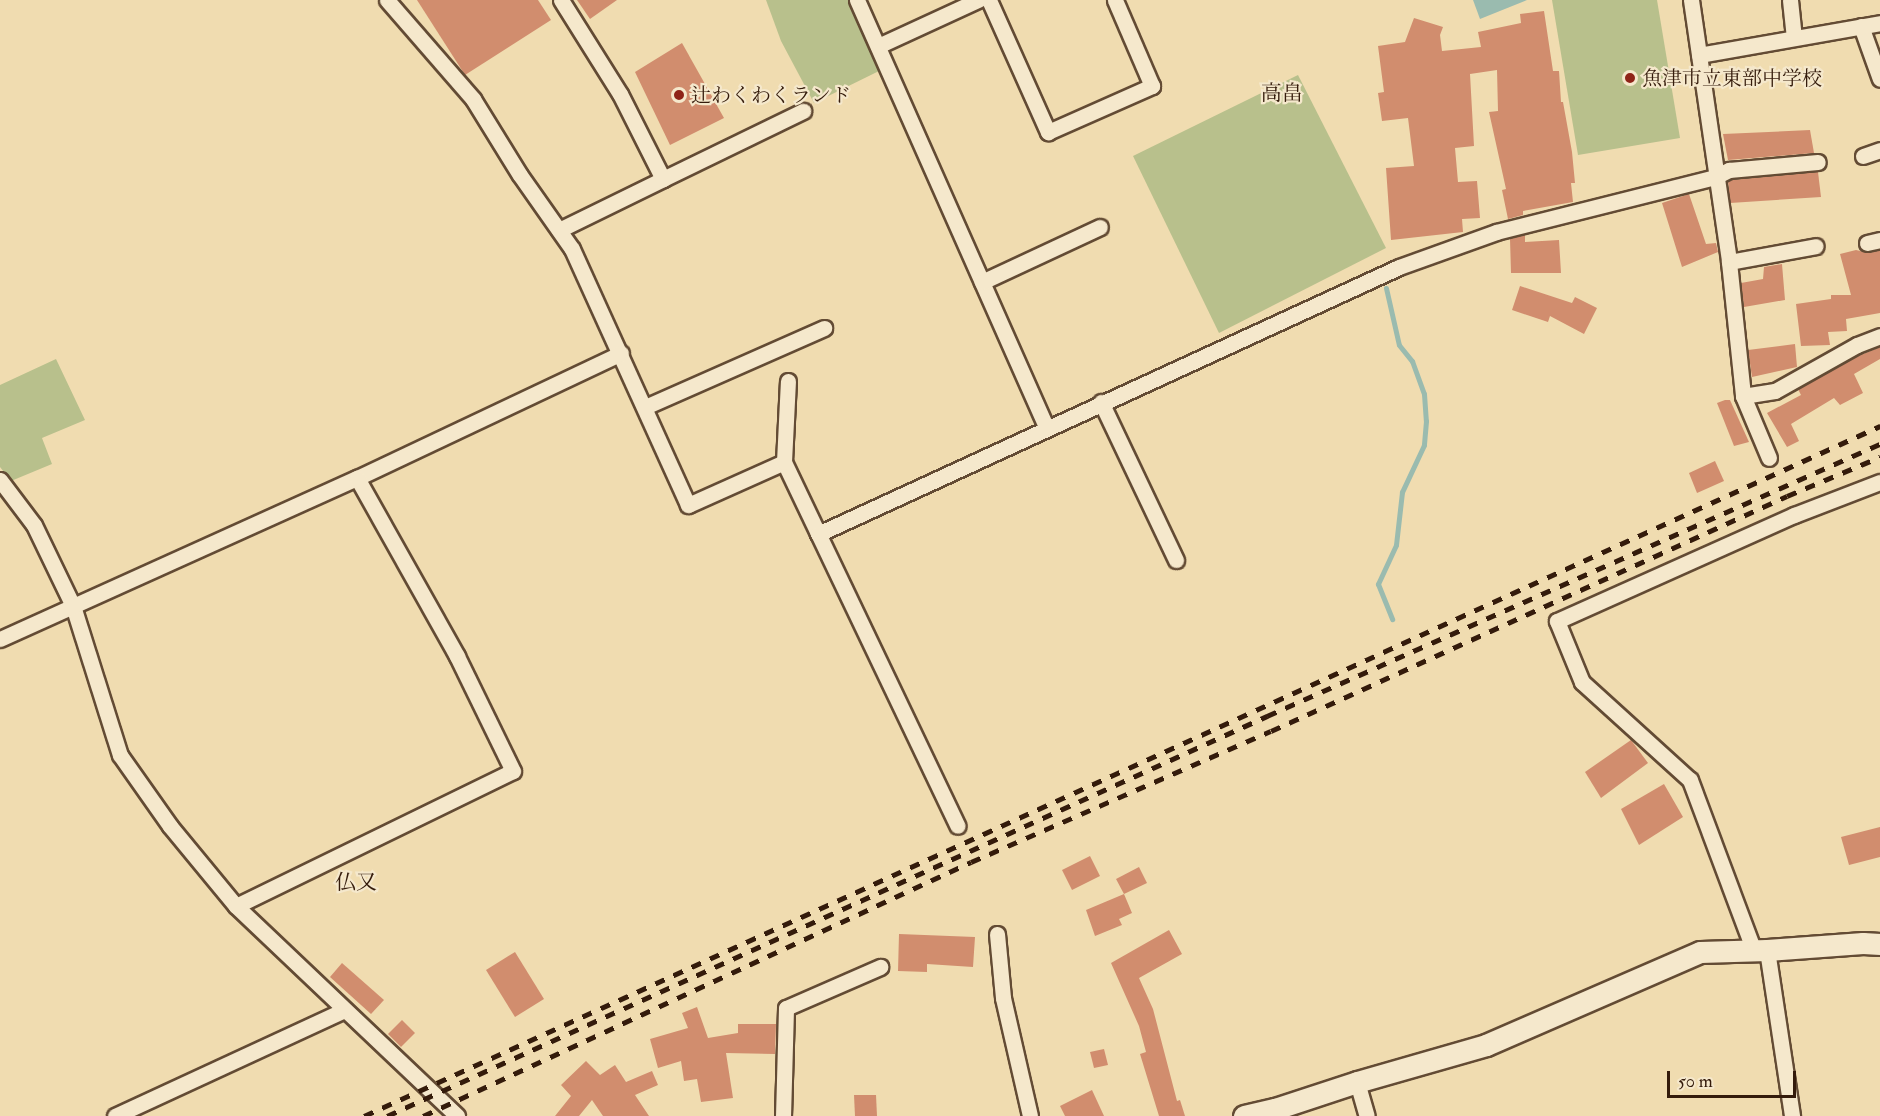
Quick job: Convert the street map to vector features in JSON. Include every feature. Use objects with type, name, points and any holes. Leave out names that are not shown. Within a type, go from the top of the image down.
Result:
[{"type":"street","points":[[387,0],[473,99],[572,249],[688,505],[784,462]]},
{"type":"street","points":[[561,0],[620,94],[663,179]]},
{"type":"street","points":[[857,0],[1047,428]]},
{"type":"street","points":[[878,46],[978,0]]},
{"type":"street","points":[[989,0],[1048,132],[1152,86],[1115,0]]},
{"type":"street","points":[[1691,0],[1729,262],[1743,396],[1769,458]]},
{"type":"street","points":[[1790,0],[1794,36]]},
{"type":"street","points":[[1699,55],[1794,36],[1880,23]]},
{"type":"street","points":[[1861,26],[1880,79]]},
{"type":"street","points":[[559,230],[804,111]]},
{"type":"street","points":[[1863,156],[1880,150]]},
{"type":"street","points":[[818,534],[1399,267],[1496,232],[1715,177],[1729,170],[1818,162]]},
{"type":"street","points":[[982,282],[1100,226]]},
{"type":"street","points":[[1729,262],[1816,246]]},
{"type":"street","points":[[645,407],[824,328]]},
{"type":"street","points":[[1743,396],[1775,391],[1857,345],[1880,336]]},
{"type":"street","points":[[0,639],[357,478],[621,353]]},
{"type":"street","points":[[788,381],[784,462],[958,826]]},
{"type":"street","points":[[1101,402],[1176,560]]},
{"type":"street","points":[[236,906],[513,771],[457,656],[357,478]]},
{"type":"street","points":[[0,480],[34,525],[73,606],[120,755],[170,826],[236,906],[457,1116]]},
{"type":"street","points":[[1792,1116],[1760,951],[1690,780],[1582,682],[1557,621],[1794,515],[1880,482]]},
{"type":"street","points":[[997,934],[1003,998],[1030,1116]]},
{"type":"street","points":[[1244,1116],[1275,1109],[1357,1082],[1486,1045],[1700,952],[1880,944]]},
{"type":"street","points":[[783,1116],[786,1008],[880,966]]},
{"type":"street","points":[[115,1116],[344,1010]]},
{"type":"street","points":[[1357,1082],[1367,1116]]},
{"type":"green space","points":[[766,0],[848,0],[879,71],[814,103],[781,41]]},
{"type":"green space","name":"魚津市立東部中学校","points":[[1552,0],[1657,0],[1680,138],[1578,155]]},
{"type":"green space","points":[[1298,75],[1386,248],[1219,333],[1133,156]]},
{"type":"green space","points":[[56,359],[85,420],[42,438],[52,464],[11,481],[0,467],[0,385]]},
{"type":"water","points":[[1473,0],[1527,0],[1480,19]]},
{"type":"building","points":[[417,0],[538,0],[551,20],[465,75]]},
{"type":"building","points":[[577,0],[617,0],[590,19]]},
{"type":"building","points":[[1544,11],[1553,71],[1559,71],[1561,102],[1563,102],[1572,152],[1575,183],[1571,183],[1573,202],[1523,211],[1523,215],[1508,219],[1502,190],[1506,189],[1489,112],[1498,111],[1497,70],[1470,74],[1474,146],[1455,148],[1458,182],[1477,181],[1480,218],[1462,219],[1463,232],[1391,240],[1386,168],[1414,166],[1408,118],[1382,121],[1378,93],[1384,92],[1378,46],[1405,42],[1414,18],[1443,27],[1440,35],[1442,51],[1481,47],[1478,32],[1521,23],[1520,14]]},
{"type":"building","name":"辻わくわくランド","points":[[682,43],[724,118],[670,145],[635,72]]},
{"type":"building","points":[[1810,130],[1814,153],[1728,160],[1723,134]]},
{"type":"building","points":[[1818,172],[1821,197],[1730,203],[1728,181]]},
{"type":"building","points":[[1689,194],[1706,244],[1716,243],[1718,252],[1682,267],[1662,203]]},
{"type":"building","points":[[1525,235],[1525,242],[1559,240],[1561,273],[1511,273],[1510,239]]},
{"type":"building","points":[[1856,250],[1869,253],[1880,250],[1880,313],[1846,319],[1847,331],[1828,332],[1830,345],[1801,346],[1796,304],[1831,299],[1831,295],[1851,295],[1840,254]]},
{"type":"building","points":[[1782,264],[1785,300],[1744,307],[1741,283],[1763,279],[1764,267]]},
{"type":"building","points":[[1520,286],[1572,303],[1575,297],[1597,308],[1584,334],[1550,316],[1548,322],[1512,310]]},
{"type":"building","points":[[1795,344],[1797,367],[1752,377],[1748,350]]},
{"type":"building","points":[[1880,347],[1880,359],[1854,374],[1863,393],[1840,405],[1834,398],[1791,424],[1799,441],[1787,447],[1767,413],[1801,395],[1798,389],[1856,357]]},
{"type":"building","points":[[1730,400],[1749,442],[1734,446],[1717,403]]},
{"type":"building","points":[[1715,461],[1724,481],[1697,493],[1689,473]]},
{"type":"building","points":[[1631,740],[1648,763],[1601,798],[1585,772]]},
{"type":"building","points":[[1664,784],[1683,817],[1639,845],[1621,809]]},
{"type":"building","points":[[1880,827],[1880,857],[1849,865],[1841,837]]},
{"type":"building","points":[[1090,856],[1100,876],[1072,890],[1062,870]]},
{"type":"building","points":[[1139,867],[1147,883],[1124,894],[1116,879]]},
{"type":"building","points":[[1124,894],[1132,913],[1119,919],[1122,925],[1095,936],[1086,910]]},
{"type":"building","points":[[1169,930],[1182,954],[1139,978],[1153,1009],[1177,1101],[1180,1100],[1185,1116],[1159,1116],[1140,1054],[1146,1052],[1139,1026],[1111,963]]},
{"type":"building","points":[[899,934],[975,937],[973,967],[927,964],[927,972],[898,971]]},
{"type":"building","points":[[515,952],[544,999],[515,1017],[486,970]]},
{"type":"building","points":[[342,963],[384,1000],[371,1014],[330,977]]},
{"type":"building","points":[[697,1007],[708,1038],[738,1033],[738,1024],[776,1024],[775,1054],[726,1053],[733,1098],[701,1102],[697,1079],[684,1081],[681,1061],[658,1068],[650,1039],[688,1028],[682,1013]]},
{"type":"building","points":[[402,1020],[415,1033],[401,1047],[388,1034]]},
{"type":"building","points":[[1104,1049],[1108,1065],[1094,1068],[1090,1052]]},
{"type":"building","points":[[586,1061],[600,1075],[615,1065],[626,1082],[652,1071],[658,1085],[635,1095],[649,1116],[603,1116],[592,1100],[579,1116],[555,1116],[571,1096],[561,1085]]},
{"type":"building","points":[[1092,1090],[1104,1116],[1065,1116],[1060,1106]]},
{"type":"building","points":[[854,1095],[876,1095],[877,1116],[855,1116]]},
{"type":"waterway","points":[[1386,288],[1399,345],[1412,361],[1424,394],[1426,421],[1424,445],[1402,492],[1396,545],[1378,584],[1392,619]]},
{"type":"railway","points":[[364,1116],[1880,426]]},
{"type":"railway","points":[[387,1116],[1267,716],[1880,444]]},
{"type":"railway","points":[[423,1116],[971,862],[1271,731],[1787,496],[1880,457]]},
{"type":"place","name":"魚津市立東部中学校","points":[[1630,78]]},
{"type":"place","name":"辻わくわくランド","points":[[679,95]]},
{"type":"district","name":"高畠","points":[[1282,94]]},
{"type":"district","name":"仏又","points":[[356,883]]}]
